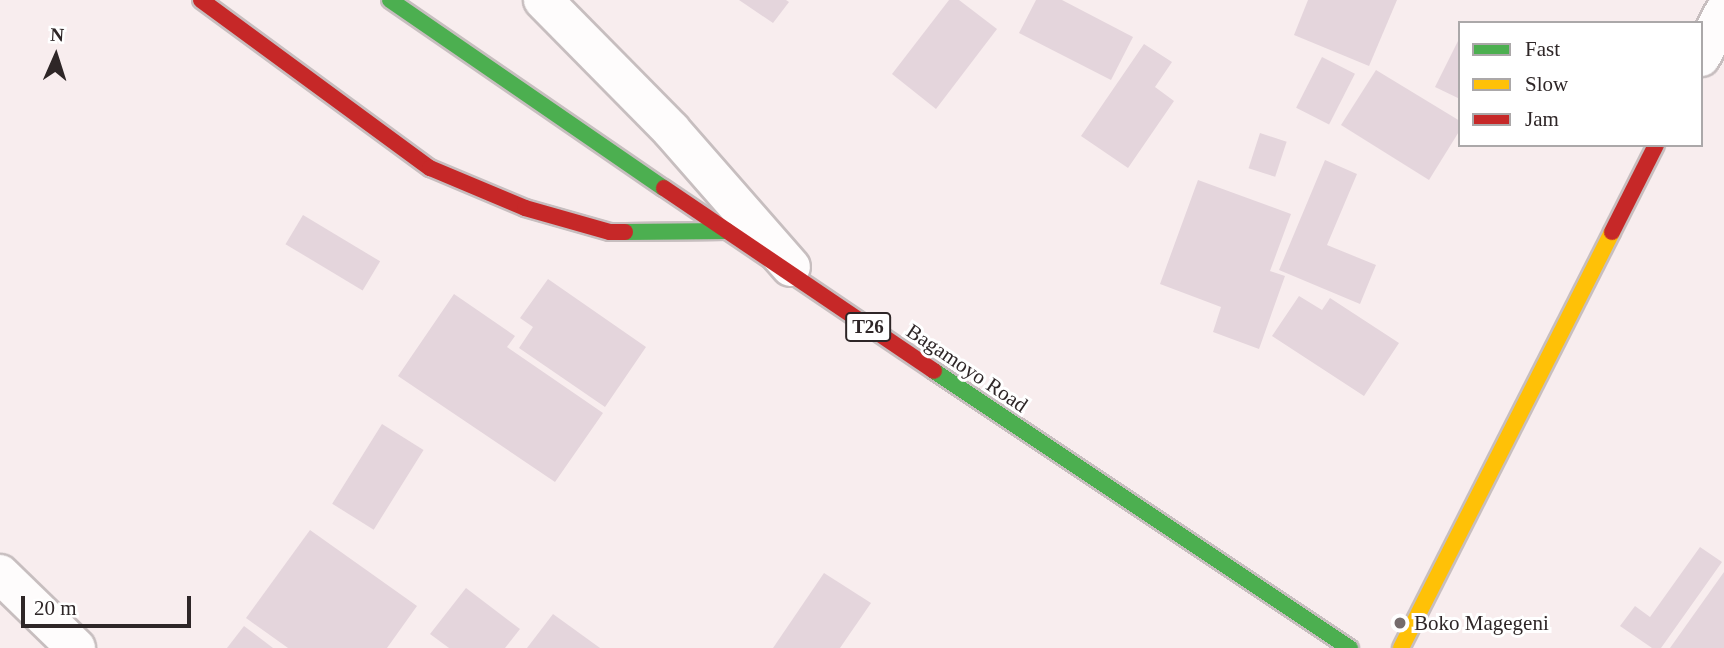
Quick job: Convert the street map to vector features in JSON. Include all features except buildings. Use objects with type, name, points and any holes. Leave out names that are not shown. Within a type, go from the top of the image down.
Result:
[{"type":"main road","points":[[201,0],[430,168],[525,208],[610,232],[727,231]]},
{"type":"main road","name":"Bagamoyo Road","points":[[390,0],[808,287],[1350,648]]},
{"type":"main road","points":[[1401,648],[1655,147]]},
{"type":"street","points":[[543,0],[671,130],[808,287]]},
{"type":"street","points":[[1703,53],[1724,12]]},
{"type":"street","points":[[0,574],[76,648]]},
{"type":"traffic: fast","points":[[390,0],[664,188]]},
{"type":"traffic: fast","points":[[625,232],[727,231]]},
{"type":"traffic: fast","points":[[934,371],[1350,648]]},
{"type":"traffic: slow","points":[[1401,648],[1612,232]]},
{"type":"traffic: jam","points":[[201,0],[430,168],[525,208],[610,232],[625,232]]},
{"type":"traffic: jam","points":[[1612,232],[1655,147]]},
{"type":"traffic: jam","points":[[664,188],[934,371]]},
{"type":"place","name":"Boko Magegeni","points":[[1400,623]]}]
